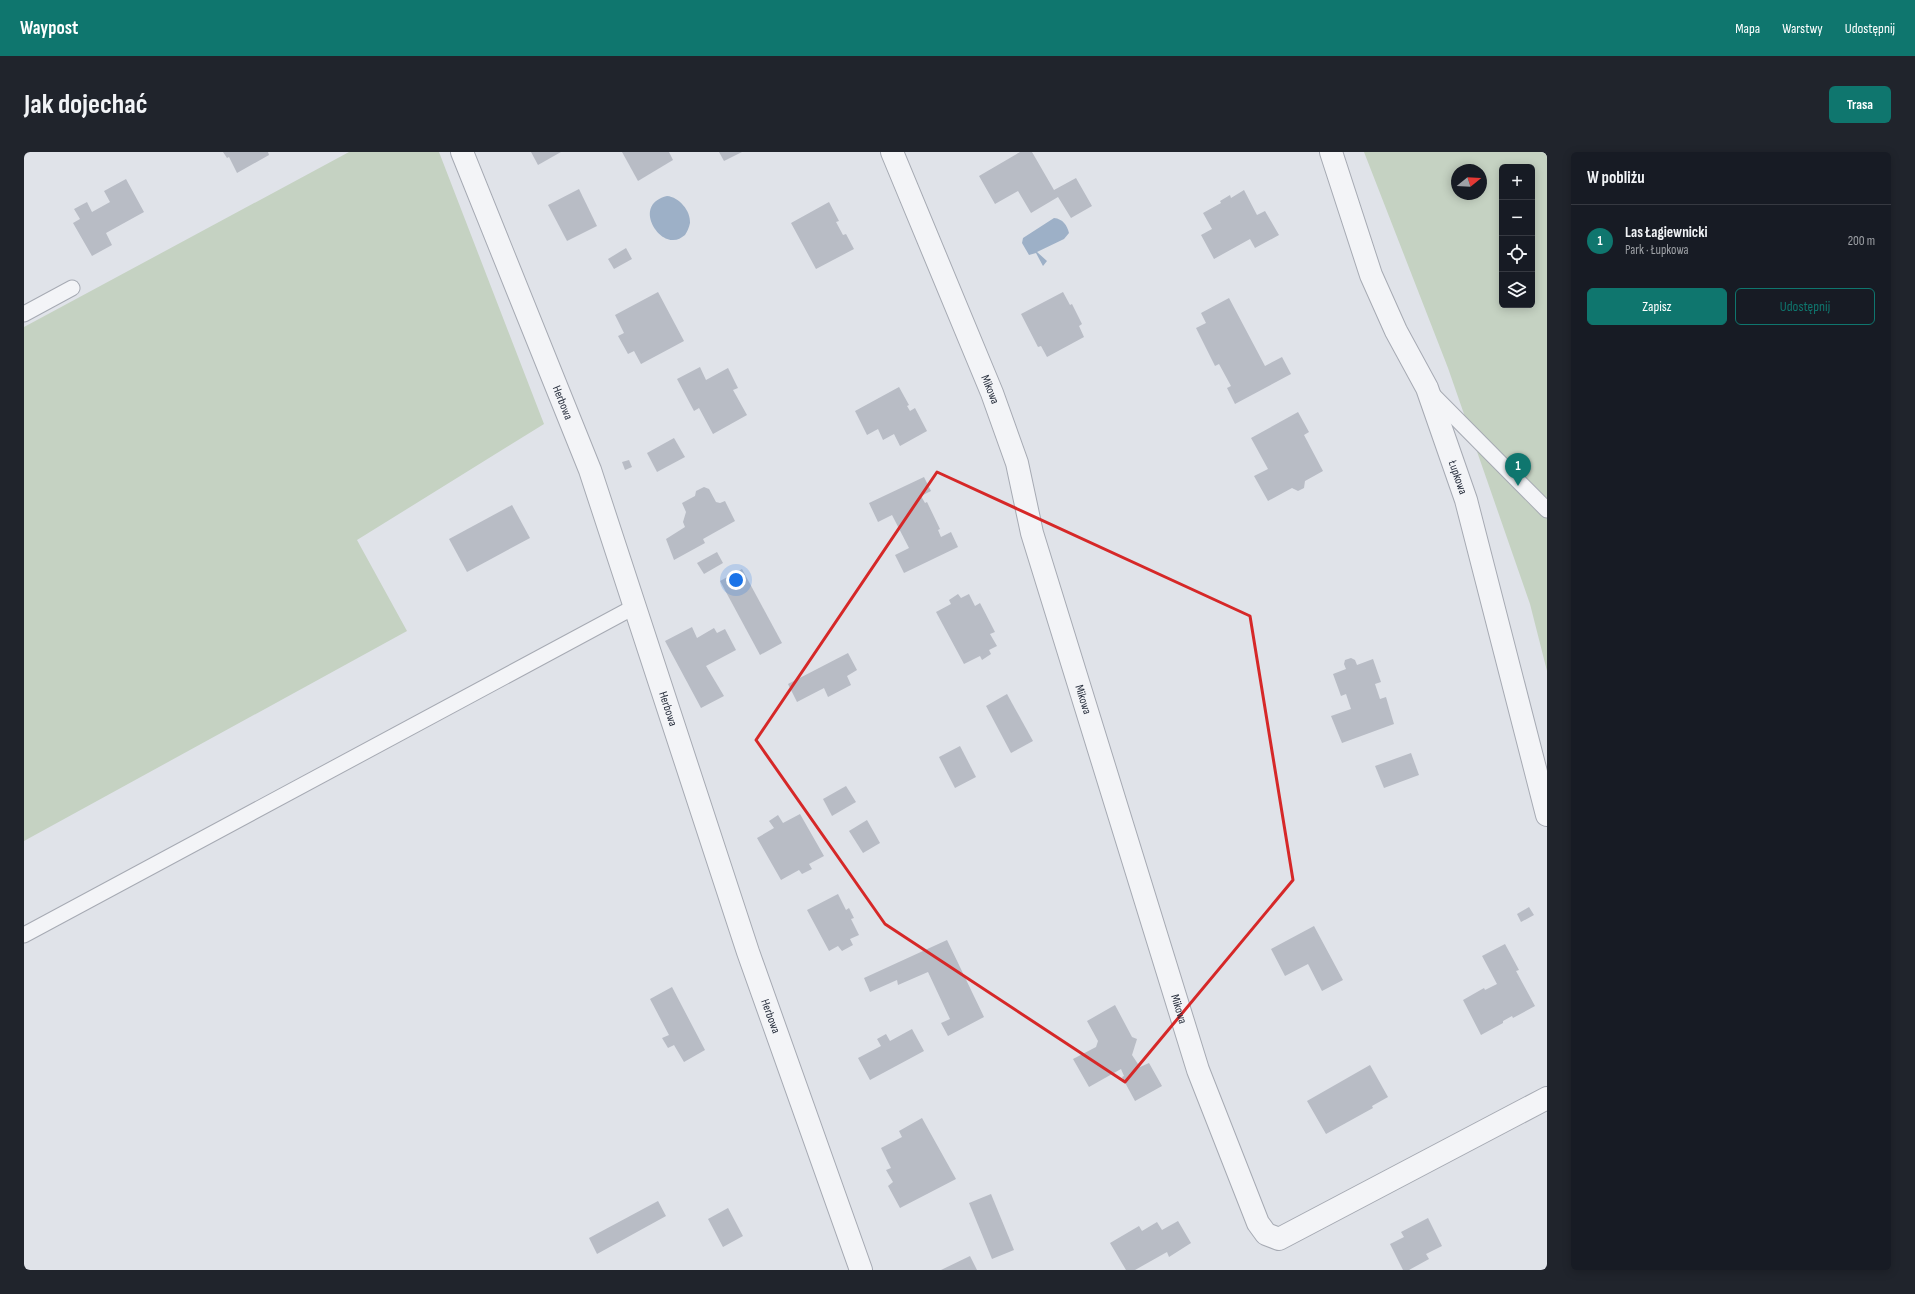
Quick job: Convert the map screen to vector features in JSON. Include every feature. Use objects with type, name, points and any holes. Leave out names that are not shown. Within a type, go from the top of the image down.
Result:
[{"type":"street","name":"Herbowa","points":[[462,152],[590,470],[748,952],[861,1270]]},
{"type":"street","name":"Mikowa","points":[[892,152],[992,393],[1017,463],[1032,533],[1198,1070],[1258,1223],[1266,1234],[1279,1240],[1547,1098]]},
{"type":"street","name":"Łupkowa","points":[[1331,152],[1371,275],[1396,331],[1427,388],[1466,500],[1547,815]]},
{"type":"lane","points":[[24,314],[72,288]]},
{"type":"lane","points":[[1427,388],[1547,510]]},
{"type":"lane","points":[[24,935],[634,607]]},
{"type":"highlighted area","points":[[937,472],[1250,616],[1293,880],[1125,1082],[885,924],[756,740]]},
{"type":"green space","points":[[349,152],[439,152],[544,424],[357,540],[407,631],[24,841],[24,327]]},
{"type":"green space","points":[[1364,152],[1547,152],[1547,671],[1530,604],[1448,368]]},
{"type":"water","points":[[667,196],[680,202],[686,209],[690,218],[690,225],[686,234],[676,240],[667,239],[660,235],[651,221],[650,214],[652,206],[657,200]]},
{"type":"water","points":[[1054,218],[1064,223],[1069,233],[1064,239],[1037,252],[1047,261],[1043,266],[1036,253],[1029,255],[1022,243],[1023,238]]},
{"type":"building","points":[[223,152],[268,152],[269,155],[237,173],[229,157],[227,158]]},
{"type":"building","points":[[531,152],[561,152],[538,165]]},
{"type":"building","points":[[622,152],[669,152],[673,160],[638,181]]},
{"type":"building","points":[[719,152],[742,152],[724,161]]},
{"type":"building","points":[[1020,152],[1032,152],[1054,190],[1076,178],[1092,206],[1071,218],[1058,197],[1031,213],[1018,191],[995,204],[979,176]]},
{"type":"building","points":[[126,179],[144,212],[106,233],[112,245],[92,256],[73,223],[80,219],[74,209],[87,202],[92,212],[110,202],[104,191]]},
{"type":"building","points":[[579,189],[597,226],[567,241],[548,205]]},
{"type":"building","points":[[1244,190],[1257,215],[1265,211],[1279,235],[1255,248],[1250,239],[1214,259],[1201,235],[1212,229],[1203,213],[1221,203],[1220,201],[1230,195],[1231,198]]},
{"type":"building","points":[[829,202],[839,221],[836,222],[843,235],[846,234],[854,249],[816,269],[791,223]]},
{"type":"building","points":[[626,248],[632,259],[614,269],[608,259]]},
{"type":"building","points":[[658,292],[684,341],[641,364],[634,351],[628,354],[618,336],[624,333],[615,315]]},
{"type":"building","points":[[1063,292],[1070,305],[1072,304],[1082,324],[1079,326],[1084,337],[1047,357],[1041,346],[1038,347],[1021,314]]},
{"type":"building","points":[[1229,298],[1265,366],[1282,357],[1291,374],[1235,404],[1227,388],[1231,386],[1219,364],[1215,366],[1196,328],[1206,323],[1201,313]]},
{"type":"building","points":[[700,367],[706,380],[728,368],[738,388],[733,390],[747,415],[713,434],[699,408],[694,411],[677,379]]},
{"type":"building","points":[[899,387],[909,405],[907,406],[910,411],[915,408],[927,431],[900,446],[894,434],[883,440],[878,429],[867,435],[855,411]]},
{"type":"building","points":[[1298,412],[1309,432],[1304,435],[1323,471],[1305,481],[1304,488],[1298,491],[1292,488],[1268,501],[1254,476],[1268,469],[1251,438]]},
{"type":"building","points":[[674,438],[685,457],[657,472],[647,453]]},
{"type":"building","points":[[629,460],[632,467],[625,470],[622,462]]},
{"type":"building","points":[[924,477],[931,491],[921,496],[925,503],[927,502],[940,529],[938,530],[941,537],[951,532],[958,547],[904,573],[895,555],[909,548],[892,515],[878,522],[869,503]]},
{"type":"building","points":[[704,487],[709,489],[716,502],[720,503],[725,501],[735,521],[703,539],[705,543],[674,560],[666,539],[685,527],[683,522],[686,512],[682,503],[695,496],[696,491]]},
{"type":"building","points":[[512,505],[530,538],[467,572],[449,539]]},
{"type":"building","points":[[717,552],[723,563],[704,574],[697,563]]},
{"type":"building","points":[[742,569],[782,643],[760,655],[720,581]]},
{"type":"building","points":[[958,594],[961,598],[969,594],[975,606],[980,603],[995,632],[990,634],[997,646],[989,650],[991,654],[982,660],[980,656],[964,664],[936,612],[951,604],[949,600]]},
{"type":"building","points":[[692,627],[697,638],[714,628],[717,633],[725,629],[736,650],[706,666],[724,696],[701,708],[665,641]]},
{"type":"building","points":[[848,653],[857,670],[847,676],[851,685],[828,697],[824,688],[797,702],[788,684]]},
{"type":"building","points":[[1351,658],[1355,660],[1357,665],[1373,659],[1381,682],[1375,684],[1380,699],[1386,697],[1394,724],[1342,743],[1331,716],[1351,709],[1346,694],[1341,696],[1333,674],[1346,669],[1344,664],[1345,660]]},
{"type":"building","points":[[1007,694],[1033,741],[1011,753],[986,706]]},
{"type":"building","points":[[960,746],[976,777],[955,788],[939,757]]},
{"type":"building","points":[[1411,753],[1419,775],[1384,788],[1375,766]]},
{"type":"building","points":[[846,786],[856,802],[832,816],[823,799]]},
{"type":"building","points":[[800,814],[824,856],[809,864],[812,869],[802,874],[799,870],[781,880],[757,838],[774,828],[769,821],[778,815],[783,823]]},
{"type":"building","points":[[867,820],[880,843],[863,853],[849,831]]},
{"type":"building","points":[[838,894],[846,910],[849,908],[854,918],[851,919],[859,935],[850,939],[853,945],[842,951],[838,946],[829,951],[807,910]]},
{"type":"building","points":[[1529,907],[1534,915],[1521,922],[1517,914]]},
{"type":"building","points":[[1314,926],[1343,980],[1322,991],[1308,964],[1285,976],[1271,949]]},
{"type":"building","points":[[947,940],[984,1017],[948,1036],[941,1023],[950,1019],[928,972],[898,985],[897,980],[870,992],[864,978]]},
{"type":"building","points":[[1505,944],[1519,970],[1516,971],[1535,1006],[1513,1018],[1512,1016],[1503,1021],[1503,1023],[1481,1035],[1463,1000],[1484,988],[1485,990],[1497,984],[1482,956]]},
{"type":"building","points":[[672,987],[705,1050],[684,1062],[674,1045],[668,1048],[662,1038],[669,1035],[650,999]]},
{"type":"building","points":[[1115,1005],[1132,1037],[1137,1039],[1132,1055],[1140,1067],[1149,1063],[1162,1086],[1135,1101],[1122,1077],[1124,1076],[1121,1069],[1089,1087],[1073,1059],[1096,1047],[1098,1041],[1087,1021]]},
{"type":"building","points":[[912,1029],[924,1051],[870,1080],[858,1058],[881,1046],[877,1039],[886,1034],[890,1041]]},
{"type":"building","points":[[1370,1065],[1388,1097],[1372,1106],[1373,1108],[1326,1134],[1307,1101]]},
{"type":"building","points":[[922,1118],[956,1179],[900,1208],[888,1186],[893,1182],[886,1170],[891,1168],[881,1148],[902,1137],[899,1131]]},
{"type":"building","points":[[991,1194],[1014,1250],[992,1259],[969,1203]]},
{"type":"building","points":[[658,1201],[666,1216],[597,1254],[589,1238]]},
{"type":"building","points":[[728,1208],[743,1236],[723,1247],[708,1219]]},
{"type":"building","points":[[1428,1218],[1442,1246],[1426,1254],[1429,1259],[1409,1270],[1403,1270],[1390,1244],[1404,1237],[1401,1232]]},
{"type":"building","points":[[1178,1221],[1191,1243],[1169,1257],[1167,1252],[1135,1270],[1126,1270],[1110,1243],[1139,1226],[1142,1231],[1157,1222],[1162,1230]]},
{"type":"building","points":[[970,1256],[977,1270],[941,1270]]},
{"type":"place","name":"Las Łagiewnicki","points":[[1518,486]]}]
